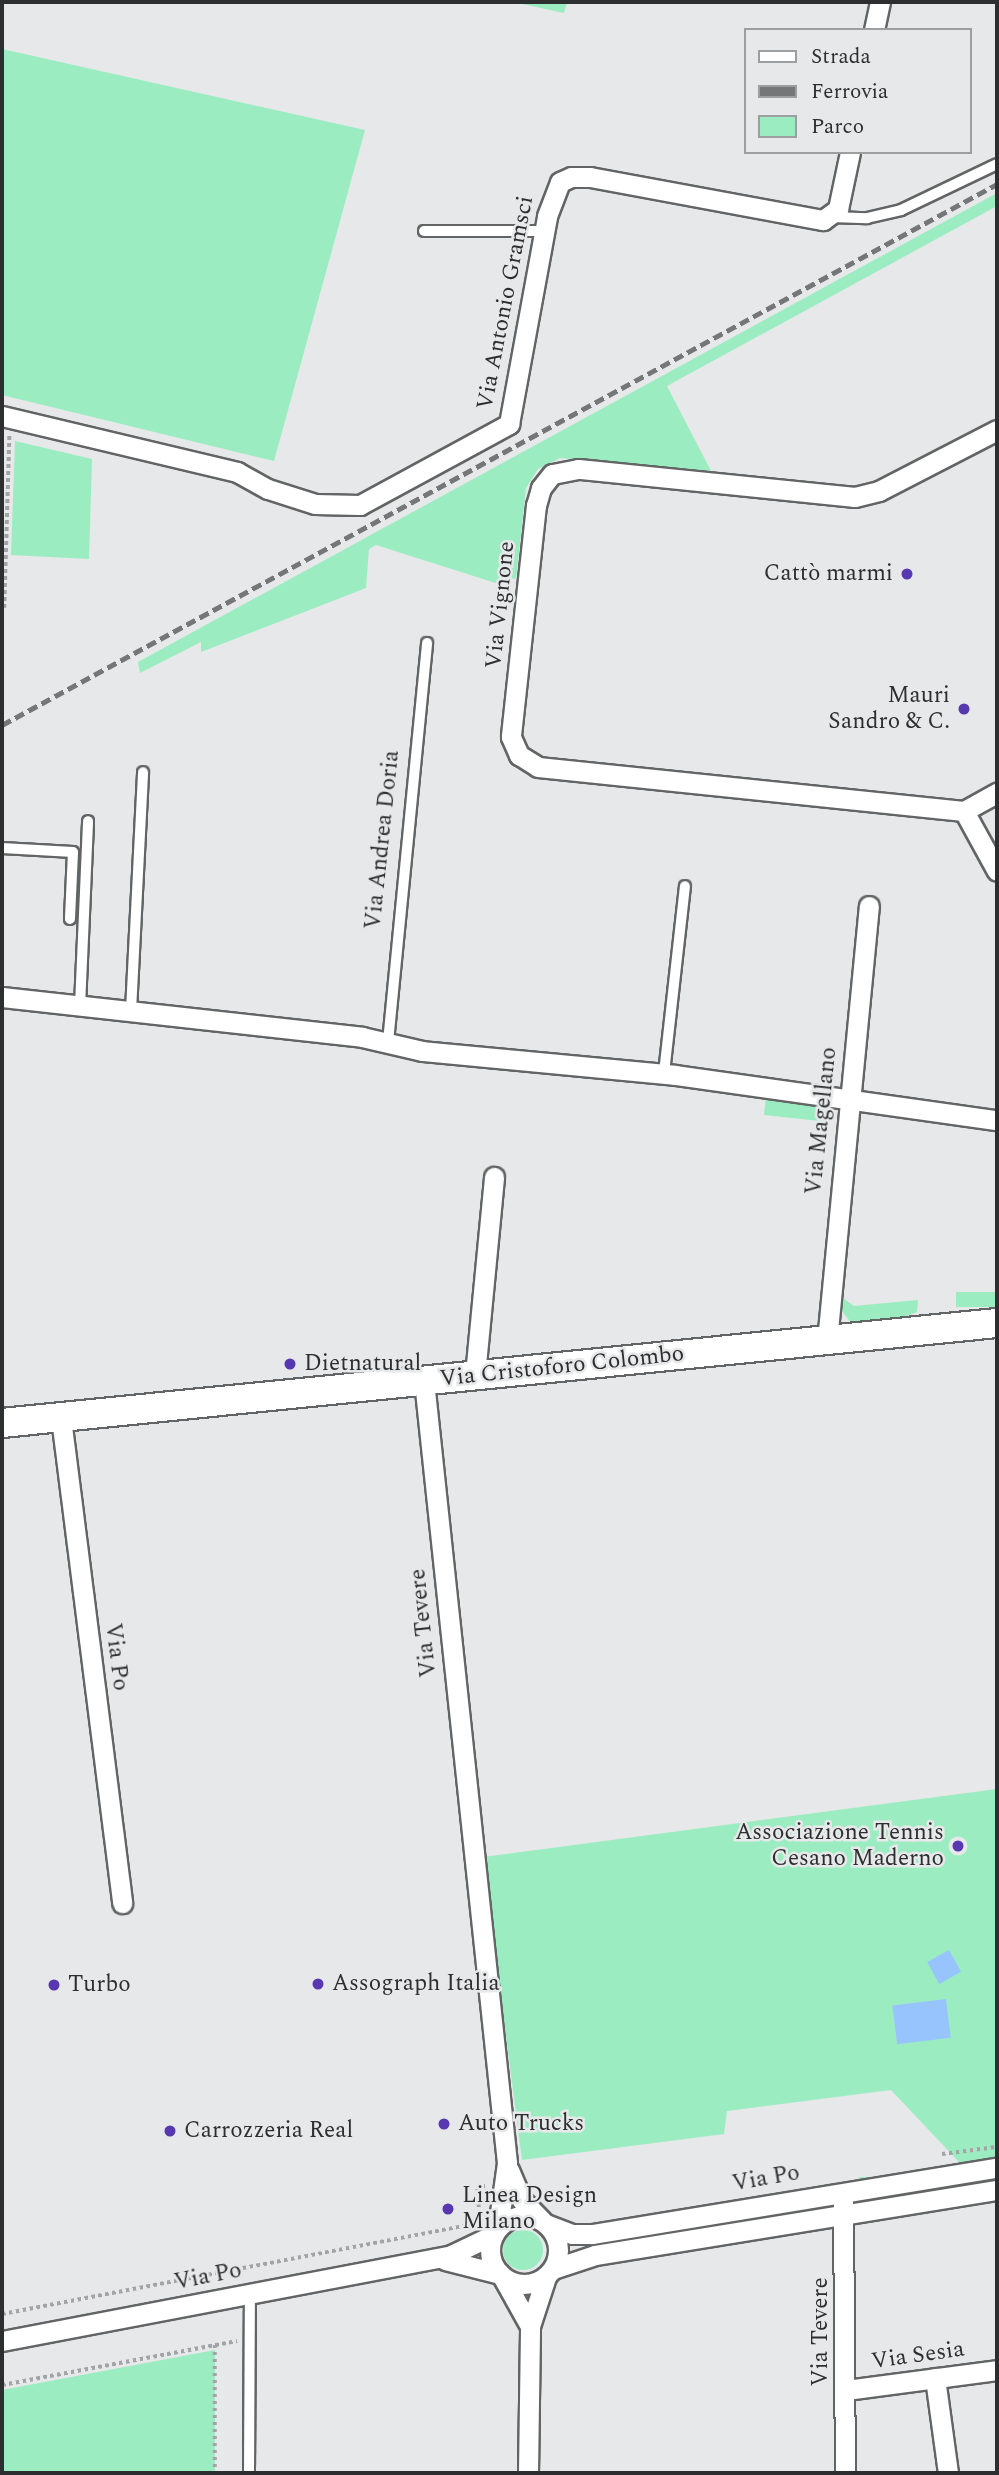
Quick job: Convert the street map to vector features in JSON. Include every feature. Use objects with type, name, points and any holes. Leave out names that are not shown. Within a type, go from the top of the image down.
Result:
[{"type":"street","points":[[874,28],[880,2]]},
{"type":"street","points":[[830,216],[839,204],[850,154]]},
{"type":"street","name":"Via Antonio Gramsci","points":[[6,417],[237,472],[268,489],[316,504],[360,505],[509,424],[544,231],[555,188],[571,177],[808,219],[830,216]]},
{"type":"street","name":"Via Vignone","points":[[964,811],[538,767],[519,755],[512,729],[536,505],[541,488],[552,474],[578,469],[855,497],[898,482],[997,430]]},
{"type":"street","points":[[997,793],[964,811],[997,871]]},
{"type":"street","name":"Via Magellano","points":[[827,1341],[848,1097],[869,906]]},
{"type":"street","points":[[2,997],[388,1042],[422,1051],[664,1073],[997,1120]]},
{"type":"street","points":[[475,1376],[494,1177]]},
{"type":"street","name":"Via Cristoforo Colombo","points":[[2,1423],[997,1323]]},
{"type":"street","name":"Via Tevere","points":[[424,1381],[507,2163]]},
{"type":"street","name":"Via Po","points":[[61,1418],[122,1903]]},
{"type":"street","points":[[507,2163],[506,2183],[491,2260],[530,2326]]},
{"type":"street","points":[[507,2163],[522,2200],[544,2222],[558,2246],[530,2326],[528,2473]]},
{"type":"street","name":"Via Po","points":[[544,2222],[572,2234],[592,2234],[841,2191],[997,2168]]},
{"type":"street","name":"Via Po","points":[[549,2273],[595,2255],[845,2212],[997,2190]]},
{"type":"street","name":"Via Tevere","points":[[841,2191],[845,2212],[845,2473]]},
{"type":"street","points":[[495,2231],[518,2216],[544,2222]]},
{"type":"street","name":"Via Po","points":[[2,2341],[423,2260],[463,2251],[495,2231]]},
{"type":"street","name":"Via Po","points":[[423,2260],[464,2262],[501,2275]]},
{"type":"street","points":[[501,2275],[527,2284],[549,2273]]},
{"type":"street","name":"Via Sesia","points":[[846,2390],[997,2370]]},
{"type":"street","points":[[934,2378],[948,2473]]},
{"type":"lane","points":[[830,216],[867,218],[901,210],[997,164]]},
{"type":"lane","points":[[425,231],[544,231]]},
{"type":"lane","name":"Via Andrea Doria","points":[[388,1042],[427,643]]},
{"type":"lane","points":[[131,1011],[143,772]]},
{"type":"lane","points":[[80,1006],[88,821]]},
{"type":"lane","points":[[2,848],[73,852],[70,919]]},
{"type":"lane","points":[[664,1073],[685,886]]},
{"type":"lane","points":[[249,2473],[250,2293]]},
{"type":"path","points":[[4,608],[6,417]]},
{"type":"path","points":[[942,2154],[997,2147]]},
{"type":"path","points":[[2,2314],[480,2222],[477,2187],[506,2183]]},
{"type":"path","points":[[2,2385],[251,2338]]},
{"type":"path","points":[[215,2345],[215,2473]]},
{"type":"green space","points":[[513,2],[567,2],[564,13]]},
{"type":"green space","points":[[2,49],[365,130],[274,461],[2,395]]},
{"type":"green space","points":[[997,193],[997,206],[667,386],[711,471],[560,458],[538,469],[526,488],[516,579],[503,577],[502,585],[376,545],[369,549],[366,588],[201,652],[201,642],[140,673],[138,662]]},
{"type":"green space","points":[[15,441],[92,459],[89,559],[11,555]]},
{"type":"green space","points":[[766,1097],[825,1103],[830,1112],[829,1122],[764,1115]]},
{"type":"green space","points":[[956,1292],[997,1292],[997,1307],[956,1307]]},
{"type":"green space","points":[[840,1296],[854,1306],[918,1300],[917,1312],[891,1322],[852,1324],[841,1310]]},
{"type":"green space","points":[[997,1789],[997,2158],[960,2163],[891,2090],[727,2111],[724,2134],[522,2160],[483,1857]]},
{"type":"green space","points":[[859,2177],[997,2177],[997,2181],[859,2181]]},
{"type":"green space","points":[[831,2201],[832,2206],[597,2246],[596,2242]]},
{"type":"green space","points":[[523,2230],[531,2231],[537,2236],[542,2242],[542,2258],[537,2264],[531,2269],[523,2270],[515,2269],[509,2264],[504,2258],[503,2250],[504,2242],[509,2236],[515,2231]]},
{"type":"green space","points":[[215,2350],[215,2473],[2,2473],[2,2390]]},
{"type":"water","points":[[949,1950],[961,1972],[939,1984],[927,1962]]},
{"type":"water","points":[[946,1999],[951,2038],[897,2044],[892,2006]]},
{"type":"railway","points":[[2,725],[997,184]]},
{"type":"place","name":"Cattò marmi","points":[[907,574]]},
{"type":"place","name":"Mauri Sandro & C.","points":[[964,709]]},
{"type":"place","name":"Dietnatural","points":[[290,1364]]},
{"type":"place","name":"Associazione Tennis Cesano Maderno","points":[[958,1846]]},
{"type":"place","name":"Assograph Italia","points":[[318,1984]]},
{"type":"place","name":"Turbo","points":[[54,1985]]},
{"type":"place","name":"Auto Trucks","points":[[444,2124]]},
{"type":"place","name":"Carrozzeria Real","points":[[170,2131]]},
{"type":"place","name":"Linea Design Milano","points":[[448,2209]]}]
